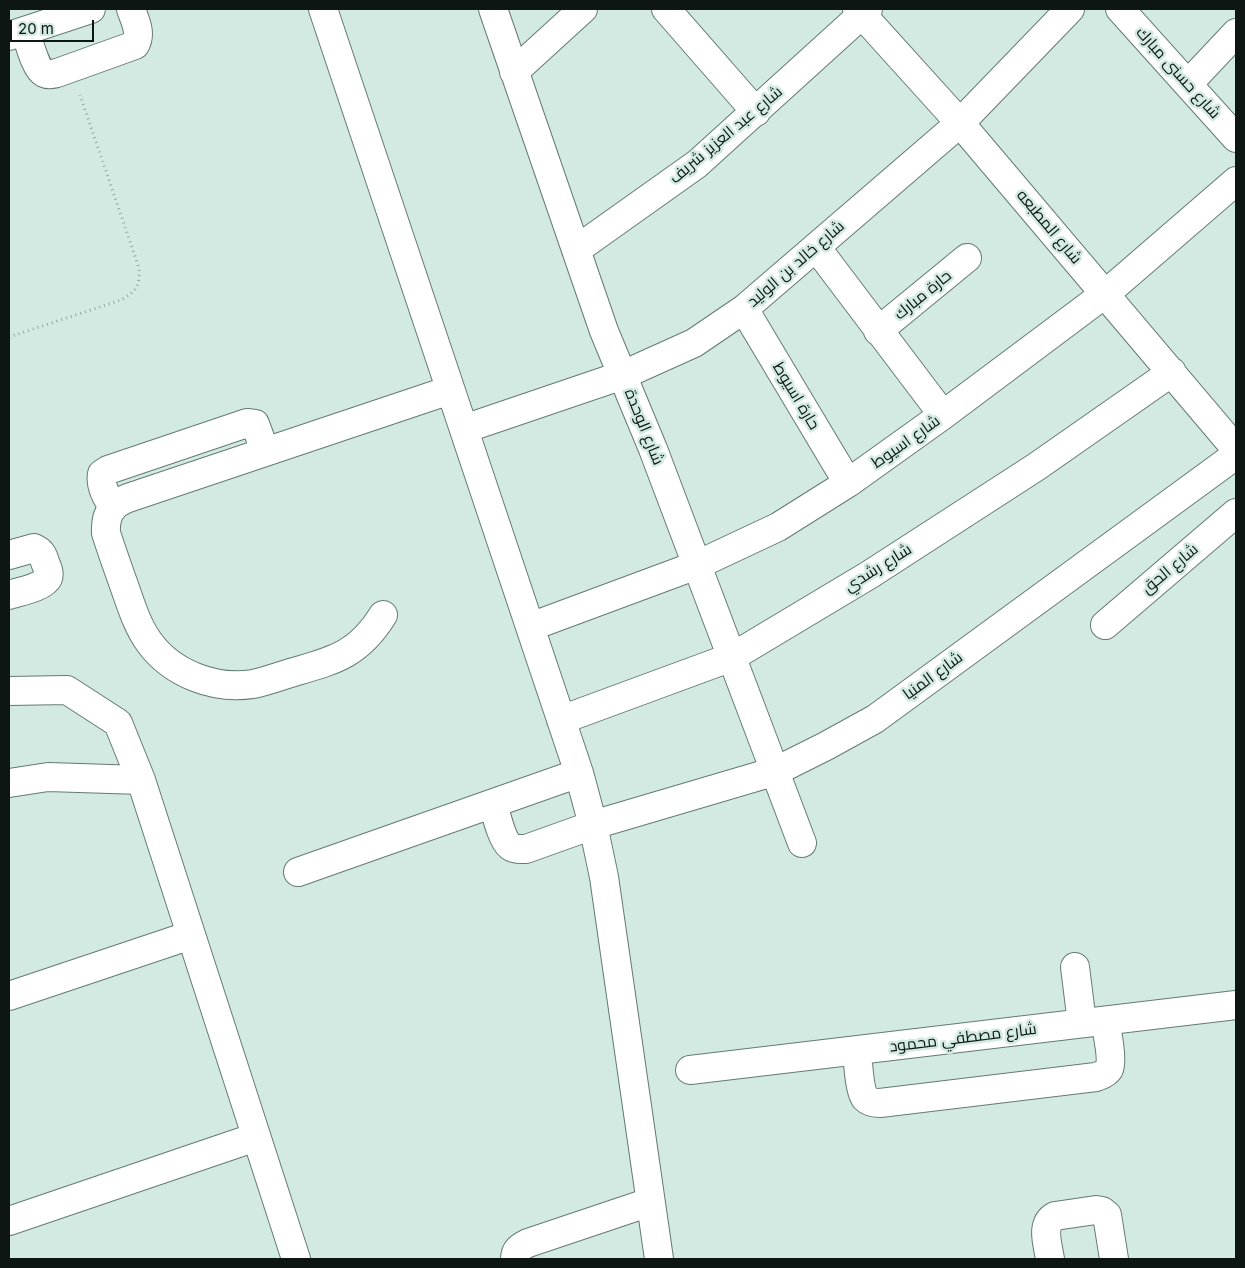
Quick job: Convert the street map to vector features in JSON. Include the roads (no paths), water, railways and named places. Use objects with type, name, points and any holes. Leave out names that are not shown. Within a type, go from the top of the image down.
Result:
[{"type":"street","points":[[91,9],[30,25],[38,67],[43,72],[49,74],[71,68],[135,45],[139,39],[139,32],[131,9]]},
{"type":"street","points":[[323,9],[579,773],[593,825],[604,878],[659,1259]]},
{"type":"street","name":"شارع الوحدة","points":[[493,9],[604,331],[697,565],[802,843]]},
{"type":"street","points":[[514,72],[583,9]]},
{"type":"street","points":[[666,9],[756,112]]},
{"type":"street","name":"شارع خالد بن الوليد","points":[[464,429],[623,375],[694,343],[744,309],[960,123],[1070,9]]},
{"type":"street","name":"شارع حسنى مبارك","points":[[1120,9],[1236,138]]},
{"type":"street","name":"شارع عبد العزيز شريف","points":[[576,250],[697,164],[756,112],[862,11]]},
{"type":"street","name":"شارع المطبعه","points":[[862,11],[960,123],[1236,449]]},
{"type":"street","points":[[1188,84],[1236,33]]},
{"type":"street","name":"شارع اسيوط","points":[[530,627],[697,565],[778,527],[848,483],[943,416],[1105,294],[1236,181]]},
{"type":"street","points":[[816,247],[943,416]]},
{"type":"street","name":"حارة مبارك","points":[[878,331],[967,258]]},
{"type":"street","name":"حارة اسيوط","points":[[744,309],[848,483]]},
{"type":"street","name":"شارع رشدي","points":[[561,720],[732,657],[869,575],[1019,478],[1172,372]]},
{"type":"street","points":[[384,615],[361,644],[330,662],[253,684],[224,685],[195,678],[170,664],[149,642],[136,617],[106,533],[105,523],[108,514],[114,506],[128,498],[450,390]]},
{"type":"street","name":"شارع المنيا","points":[[493,804],[506,840],[510,847],[518,850],[526,849],[593,825],[776,771],[875,719],[1236,455]]},
{"type":"street","name":"شارع الحق","points":[[1105,625],[1236,513]]},
{"type":"street","points":[[9,555],[34,548],[40,551],[43,556],[48,572],[48,578],[44,583],[9,595]]},
{"type":"street","points":[[9,691],[67,690],[118,723],[141,780],[296,1259]]},
{"type":"street","points":[[298,872],[579,773]]},
{"type":"street","points":[[9,783],[48,777],[141,780]]},
{"type":"street","points":[[9,996],[191,935]]},
{"type":"street","points":[[857,1050],[862,1090],[865,1098],[872,1102],[880,1103],[1096,1077],[1104,1074],[1110,1068],[1110,1059],[1094,1022],[1075,967]]},
{"type":"street","name":"شارع مصطفي محمود","points":[[690,1070],[1236,1005]]},
{"type":"street","points":[[9,1221],[256,1136]]},
{"type":"street","points":[[515,1259],[515,1254],[520,1247],[528,1243],[650,1202]]},
{"type":"street","points":[[1050,1259],[1046,1230],[1050,1219],[1055,1216],[1096,1210],[1102,1211],[1107,1215],[1114,1259]]}]
